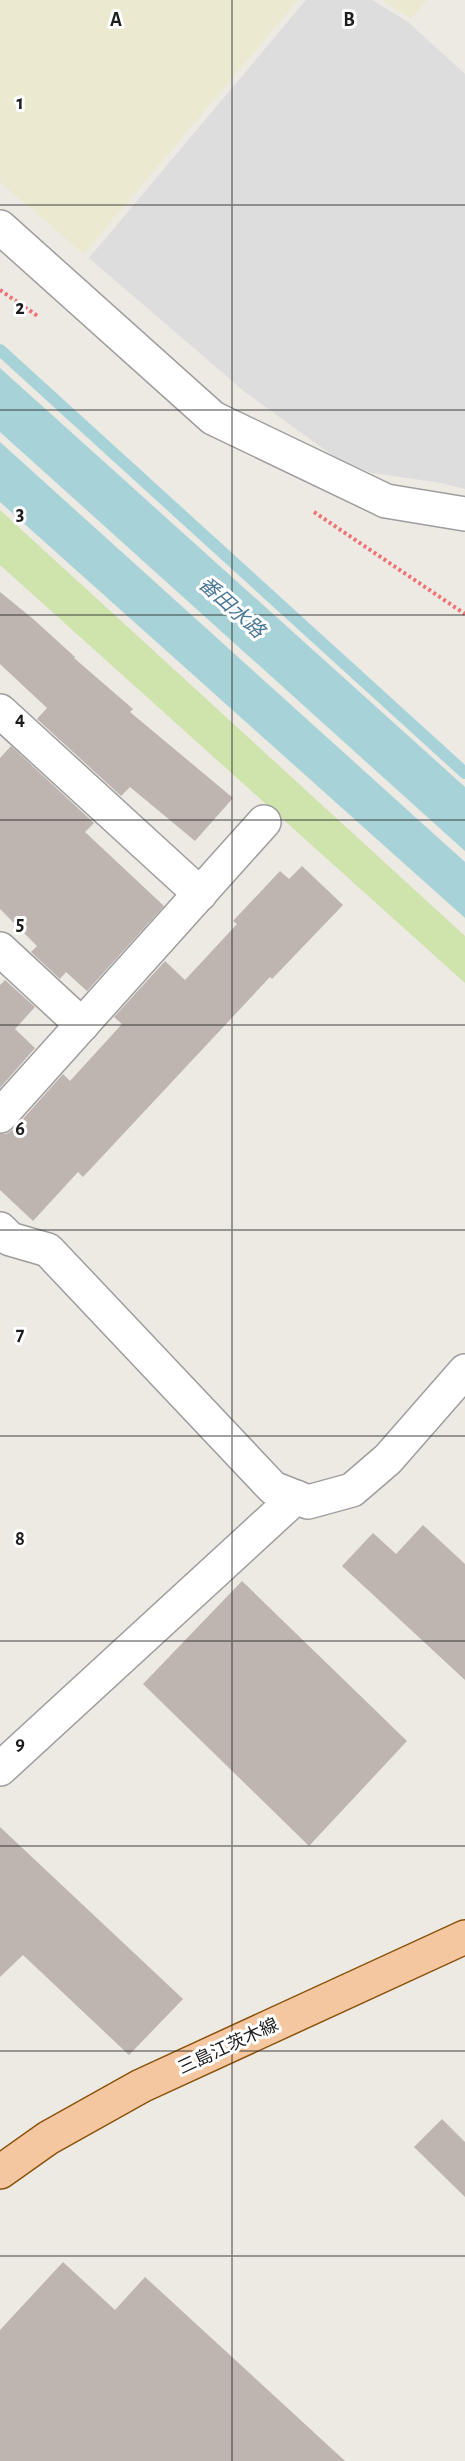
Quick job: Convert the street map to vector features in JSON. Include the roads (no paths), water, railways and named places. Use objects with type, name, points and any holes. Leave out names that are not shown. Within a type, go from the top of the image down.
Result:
[{"type":"main road","name":"三島江茨木線","points":[[0,2172],[48,2138],[141,2086],[465,1937]]},
{"type":"street","points":[[0,226],[213,418],[386,501],[465,514]]},
{"type":"street","points":[[0,711],[200,894]]},
{"type":"street","points":[[0,1116],[264,822]]},
{"type":"street","points":[[0,949],[82,1025]]},
{"type":"street","points":[[0,1229],[10,1239],[48,1250],[273,1488],[308,1502],[352,1490],[388,1459],[465,1371]]},
{"type":"street","points":[[0,1769],[296,1497]]},
{"type":"water","name":"番田水路","points":[[0,368],[465,787],[465,851],[0,432]]},
{"type":"water","points":[[0,442],[465,862],[465,918],[0,502]]},
{"type":"waterway","points":[[0,350],[465,773]]}]
